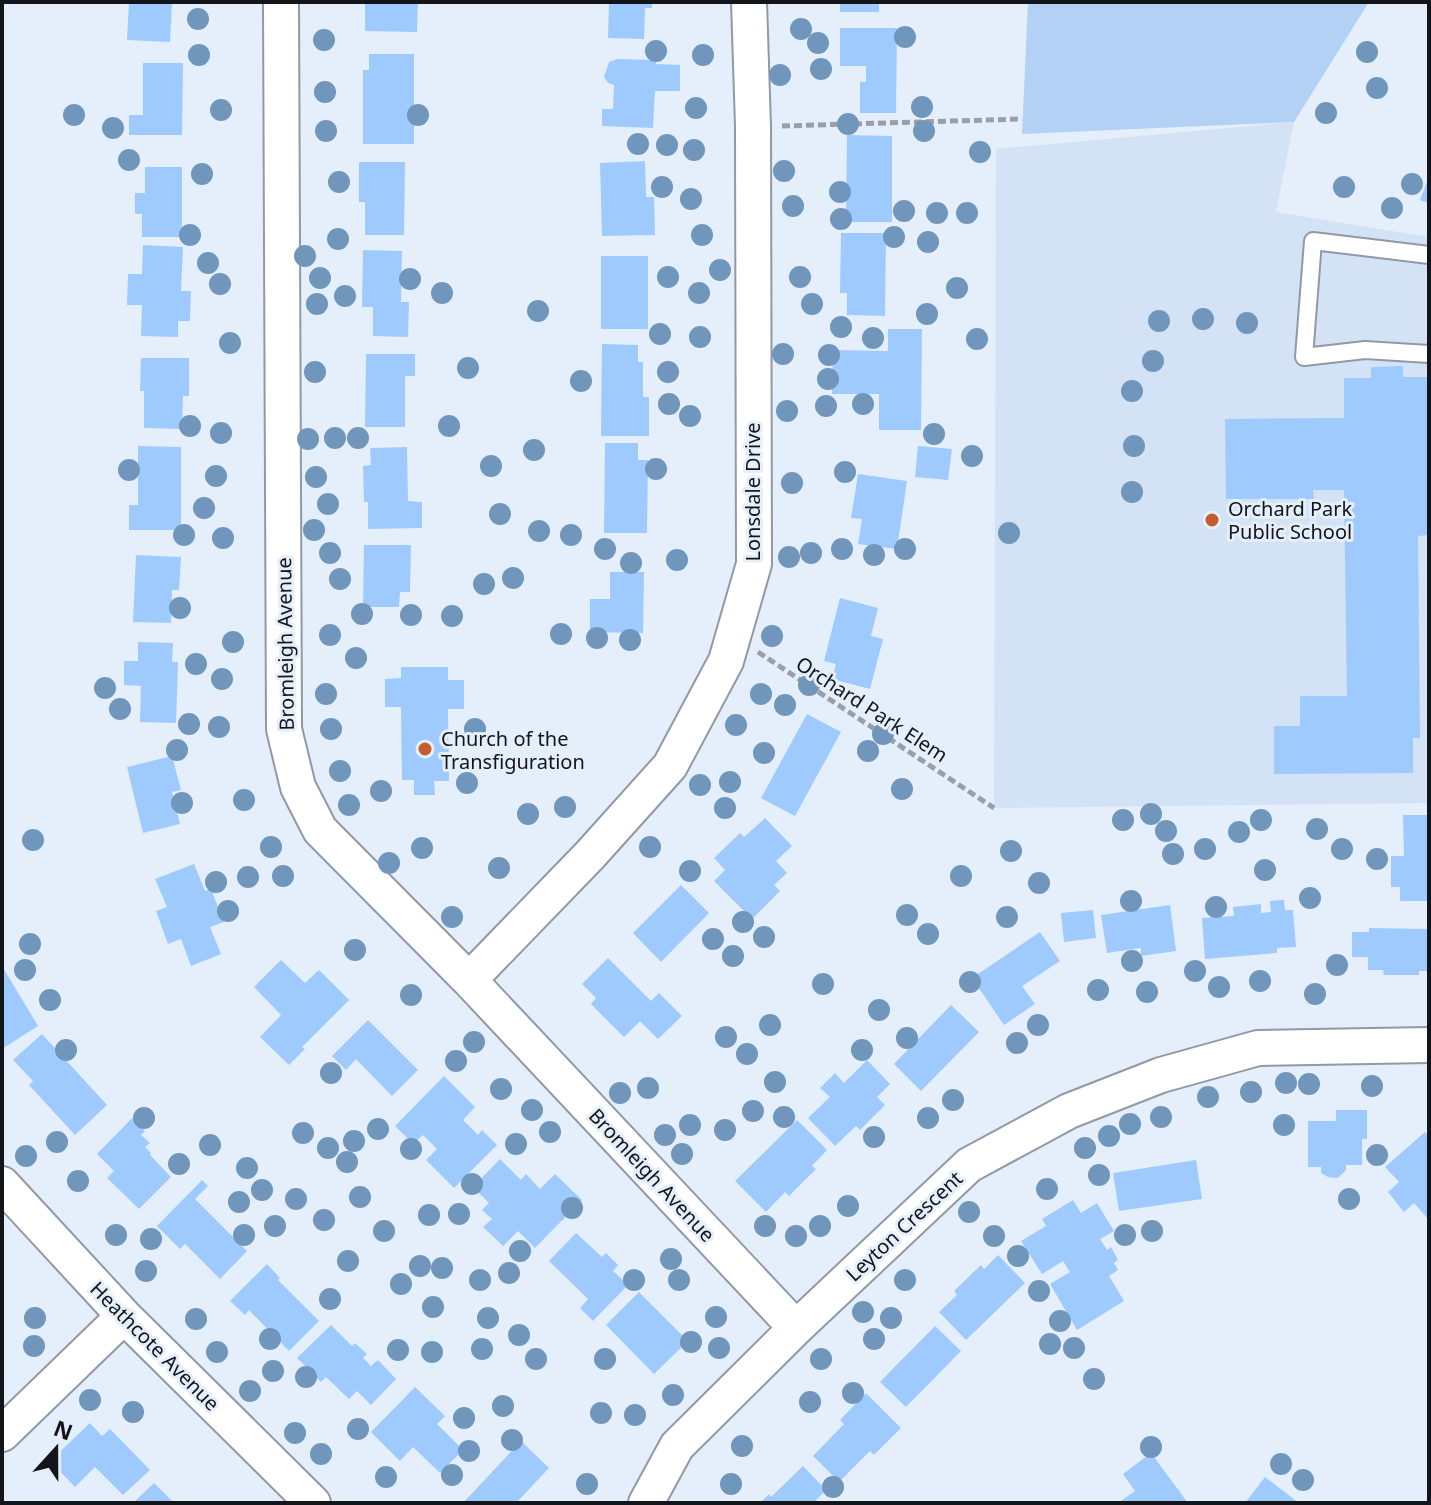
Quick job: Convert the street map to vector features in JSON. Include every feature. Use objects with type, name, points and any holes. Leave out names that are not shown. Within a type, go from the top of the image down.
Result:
[{"type":"street","name":"Bromleigh Avenue","points":[[281,2],[284,729],[298,787],[320,830],[469,980],[796,1328]]},
{"type":"street","name":"Lonsdale Drive","points":[[469,980],[590,855],[670,766],[726,661],[754,564],[753,126],[749,2]]},
{"type":"street","name":"Leyton Crescent","points":[[646,1503],[677,1446],[796,1328],[969,1165],[1069,1111],[1161,1075],[1258,1048],[1429,1045]]},
{"type":"street","name":"Heathcote Avenue","points":[[2,1184],[124,1316],[313,1503]]},
{"type":"street","points":[[2,1434],[124,1316]]},
{"type":"lane","points":[[1429,255],[1313,241],[1304,357],[1365,350],[1429,354]]},
{"type":"path","points":[[753,126],[1022,119]]},
{"type":"path","name":"Orchard Park Elem","points":[[733,635],[994,808]]},
{"type":"shaded area","points":[[1028,2],[1369,2],[1294,122],[1022,134]]},
{"type":"shaded area","name":"Orchard Park Public School","points":[[1294,122],[1276,212],[1429,237],[1429,803],[994,808],[996,149]]},
{"type":"building","points":[[129,2],[172,2],[170,42],[127,40]]},
{"type":"building","points":[[365,2],[418,2],[417,32],[365,31]]},
{"type":"building","points":[[609,2],[652,2],[652,8],[645,8],[644,39],[608,38]]},
{"type":"building","points":[[840,2],[879,2],[879,12],[840,12]]},
{"type":"building","points":[[840,28],[897,28],[896,113],[860,113],[860,82],[866,82],[866,66],[840,66]]},
{"type":"building","points":[[369,54],[414,54],[414,144],[363,144],[363,70],[369,70]]},
{"type":"building","points":[[617,59],[656,60],[656,64],[680,65],[680,91],[655,91],[653,128],[602,126],[602,109],[613,109],[614,85],[604,77],[609,62]]},
{"type":"building","points":[[143,63],[183,63],[182,135],[129,135],[129,115],[143,115]]},
{"type":"building","points":[[847,135],[892,136],[892,222],[846,222]]},
{"type":"building","points":[[645,161],[646,197],[654,197],[655,235],[602,236],[600,163]]},
{"type":"building","points":[[359,162],[405,162],[404,235],[365,235],[365,202],[359,202]]},
{"type":"building","points":[[145,167],[182,167],[182,237],[142,237],[142,214],[135,214],[135,193],[145,193]]},
{"type":"building","points":[[1429,177],[1429,203],[1420,200]]},
{"type":"building","points":[[841,233],[886,233],[885,316],[847,315],[847,293],[840,293]]},
{"type":"building","points":[[143,245],[183,247],[181,291],[191,291],[190,321],[178,321],[178,337],[141,336],[142,305],[127,305],[128,274],[142,274]]},
{"type":"building","points":[[363,250],[402,251],[401,302],[409,302],[408,337],[373,336],[373,307],[362,307]]},
{"type":"building","points":[[601,256],[648,256],[648,329],[601,329]]},
{"type":"building","points":[[888,329],[922,329],[921,430],[879,430],[879,394],[832,394],[833,350],[888,351]]},
{"type":"building","points":[[602,344],[638,345],[638,362],[643,362],[643,397],[649,397],[649,436],[601,436]]},
{"type":"building","points":[[366,354],[415,354],[415,376],[405,376],[405,427],[365,427]]},
{"type":"building","points":[[141,358],[189,358],[189,396],[183,396],[182,429],[144,428],[144,391],[140,391]]},
{"type":"building","name":"Orchard Park Public School","points":[[1403,366],[1403,377],[1429,377],[1429,535],[1418,536],[1420,738],[1413,738],[1413,773],[1274,774],[1274,726],[1300,726],[1300,696],[1347,696],[1344,490],[1313,490],[1314,499],[1226,499],[1225,419],[1344,418],[1344,378],[1371,378],[1371,367]]},
{"type":"building","points":[[605,443],[638,443],[638,460],[648,460],[647,533],[604,533]]},
{"type":"building","points":[[138,446],[181,447],[181,530],[129,530],[129,505],[138,505]]},
{"type":"building","points":[[918,446],[952,449],[948,480],[915,477]]},
{"type":"building","points":[[407,447],[408,501],[422,502],[422,528],[368,529],[363,466],[371,465],[370,448]]},
{"type":"building","points":[[858,474],[907,481],[897,549],[858,544],[862,519],[851,518]]},
{"type":"building","points":[[364,545],[411,545],[410,592],[400,592],[399,607],[363,607]]},
{"type":"building","points":[[136,555],[181,557],[179,590],[172,590],[171,623],[133,622]]},
{"type":"building","points":[[610,572],[644,572],[643,633],[590,632],[590,599],[610,599]]},
{"type":"building","points":[[840,598],[878,608],[871,636],[883,639],[870,689],[832,679],[836,664],[824,661]]},
{"type":"building","points":[[138,642],[173,643],[172,662],[178,662],[176,723],[140,722],[141,686],[124,685],[124,661],[138,661]]},
{"type":"building","name":"Church of the Transfiguration","points":[[401,667],[448,667],[448,680],[464,680],[464,709],[448,709],[449,781],[434,781],[435,795],[414,795],[414,780],[402,780],[401,707],[385,707],[385,679],[401,678]]},
{"type":"building","points":[[807,714],[841,732],[795,816],[761,798]]},
{"type":"building","points":[[172,756],[181,790],[172,792],[180,824],[143,833],[127,767]]},
{"type":"building","points":[[1403,815],[1429,815],[1429,901],[1400,901],[1400,887],[1391,887],[1391,856],[1404,856]]},
{"type":"building","points":[[765,818],[792,846],[776,861],[787,873],[774,885],[780,891],[752,919],[714,881],[725,870],[714,858],[740,833],[744,837]]},
{"type":"building","points":[[194,864],[205,891],[211,889],[224,922],[210,927],[221,954],[191,966],[181,939],[168,944],[156,911],[167,907],[155,879]]},
{"type":"building","points":[[681,885],[709,913],[661,962],[633,933]]},
{"type":"building","points":[[1284,900],[1285,910],[1293,910],[1296,947],[1277,948],[1277,953],[1205,959],[1202,918],[1234,916],[1233,907],[1261,904],[1261,913],[1271,912],[1270,901]]},
{"type":"building","points":[[1170,905],[1176,951],[1141,956],[1141,948],[1107,953],[1101,915]]},
{"type":"building","points":[[1093,910],[1096,938],[1064,942],[1061,913]]},
{"type":"building","points":[[1369,928],[1429,929],[1429,971],[1419,971],[1419,975],[1384,975],[1383,970],[1368,970],[1368,957],[1352,957],[1352,932],[1369,932]]},
{"type":"building","points":[[1040,932],[1060,961],[1022,986],[1035,1004],[1004,1025],[972,978]]},
{"type":"building","points":[[608,958],[651,1001],[659,993],[682,1016],[658,1039],[640,1021],[624,1037],[591,1004],[596,998],[582,984]]},
{"type":"building","points":[[281,960],[305,983],[319,970],[349,1000],[302,1047],[305,1049],[289,1065],[260,1037],[281,1015],[254,987]]},
{"type":"building","points":[[2,966],[38,1026],[2,1049]]},
{"type":"building","points":[[951,1005],[979,1032],[921,1091],[894,1064]]},
{"type":"building","points":[[368,1020],[418,1070],[392,1096],[356,1059],[346,1070],[332,1056]]},
{"type":"building","points":[[42,1034],[107,1105],[75,1135],[29,1085],[33,1081],[13,1060]]},
{"type":"building","points":[[867,1060],[890,1084],[877,1097],[885,1105],[860,1130],[856,1126],[835,1146],[808,1118],[830,1097],[820,1088],[835,1073],[844,1083]]},
{"type":"building","points":[[444,1076],[475,1107],[463,1120],[478,1135],[482,1130],[497,1145],[454,1188],[426,1160],[437,1149],[423,1135],[413,1144],[395,1126]]},
{"type":"building","points":[[1336,1110],[1367,1110],[1367,1139],[1362,1139],[1362,1165],[1346,1165],[1346,1170],[1338,1178],[1321,1173],[1321,1167],[1308,1167],[1308,1121],[1336,1121]]},
{"type":"building","points":[[132,1118],[145,1131],[141,1135],[150,1143],[145,1147],[150,1155],[171,1177],[139,1209],[107,1178],[114,1171],[97,1154]]},
{"type":"building","points":[[797,1120],[827,1150],[812,1166],[816,1169],[789,1196],[785,1192],[766,1212],[735,1181]]},
{"type":"building","points":[[1425,1132],[1429,1137],[1429,1220],[1414,1203],[1404,1212],[1388,1192],[1399,1182],[1385,1167]]},
{"type":"building","points":[[500,1159],[521,1180],[526,1174],[540,1189],[555,1174],[582,1200],[535,1248],[518,1231],[503,1246],[483,1227],[492,1219],[482,1210],[489,1203],[473,1187]]},
{"type":"building","points":[[1196,1160],[1202,1199],[1119,1211],[1113,1173]]},
{"type":"building","points":[[202,1180],[208,1186],[195,1199],[247,1251],[220,1279],[185,1244],[180,1249],[157,1226]]},
{"type":"building","points":[[1073,1200],[1081,1213],[1097,1203],[1114,1231],[1100,1239],[1107,1250],[1111,1247],[1118,1260],[1114,1263],[1118,1270],[1109,1276],[1124,1301],[1077,1330],[1050,1284],[1070,1272],[1063,1261],[1042,1274],[1021,1241],[1046,1226],[1042,1219]]},
{"type":"building","points":[[576,1233],[602,1257],[606,1253],[618,1265],[613,1271],[628,1285],[593,1321],[580,1308],[588,1299],[549,1261]]},
{"type":"building","points":[[998,1255],[1025,1283],[966,1340],[939,1312],[957,1295],[954,1291],[981,1265],[984,1269]]},
{"type":"building","points":[[267,1264],[280,1278],[278,1280],[319,1321],[289,1351],[249,1310],[245,1315],[230,1301]]},
{"type":"building","points":[[639,1292],[688,1341],[654,1374],[606,1325]]},
{"type":"building","points":[[331,1325],[352,1346],[355,1343],[367,1354],[363,1358],[371,1366],[378,1360],[396,1379],[371,1405],[357,1391],[349,1399],[326,1377],[321,1382],[297,1358]]},
{"type":"building","points":[[935,1326],[961,1351],[906,1407],[880,1382]]},
{"type":"building","points":[[415,1387],[445,1416],[437,1424],[463,1450],[440,1473],[413,1447],[400,1461],[371,1432]]},
{"type":"building","points":[[866,1393],[901,1428],[874,1455],[870,1451],[839,1482],[813,1456],[844,1424],[840,1420]]},
{"type":"building","points":[[90,1423],[102,1436],[110,1429],[150,1470],[123,1495],[95,1467],[75,1487],[50,1461]]},
{"type":"building","points":[[521,1441],[549,1468],[516,1503],[463,1503]]},
{"type":"building","points":[[1151,1453],[1188,1503],[1118,1503],[1135,1491],[1123,1474]]},
{"type":"building","points":[[803,1466],[826,1490],[816,1500],[818,1503],[760,1503],[769,1494],[771,1497]]},
{"type":"building","points":[[1265,1477],[1299,1503],[1245,1503]]},
{"type":"building","points":[[154,1483],[174,1503],[133,1503]]},
{"type":"place","name":"Orchard Park Public School","points":[[1212,520]]},
{"type":"place","name":"Church of the Transfiguration","points":[[425,749]]}]
